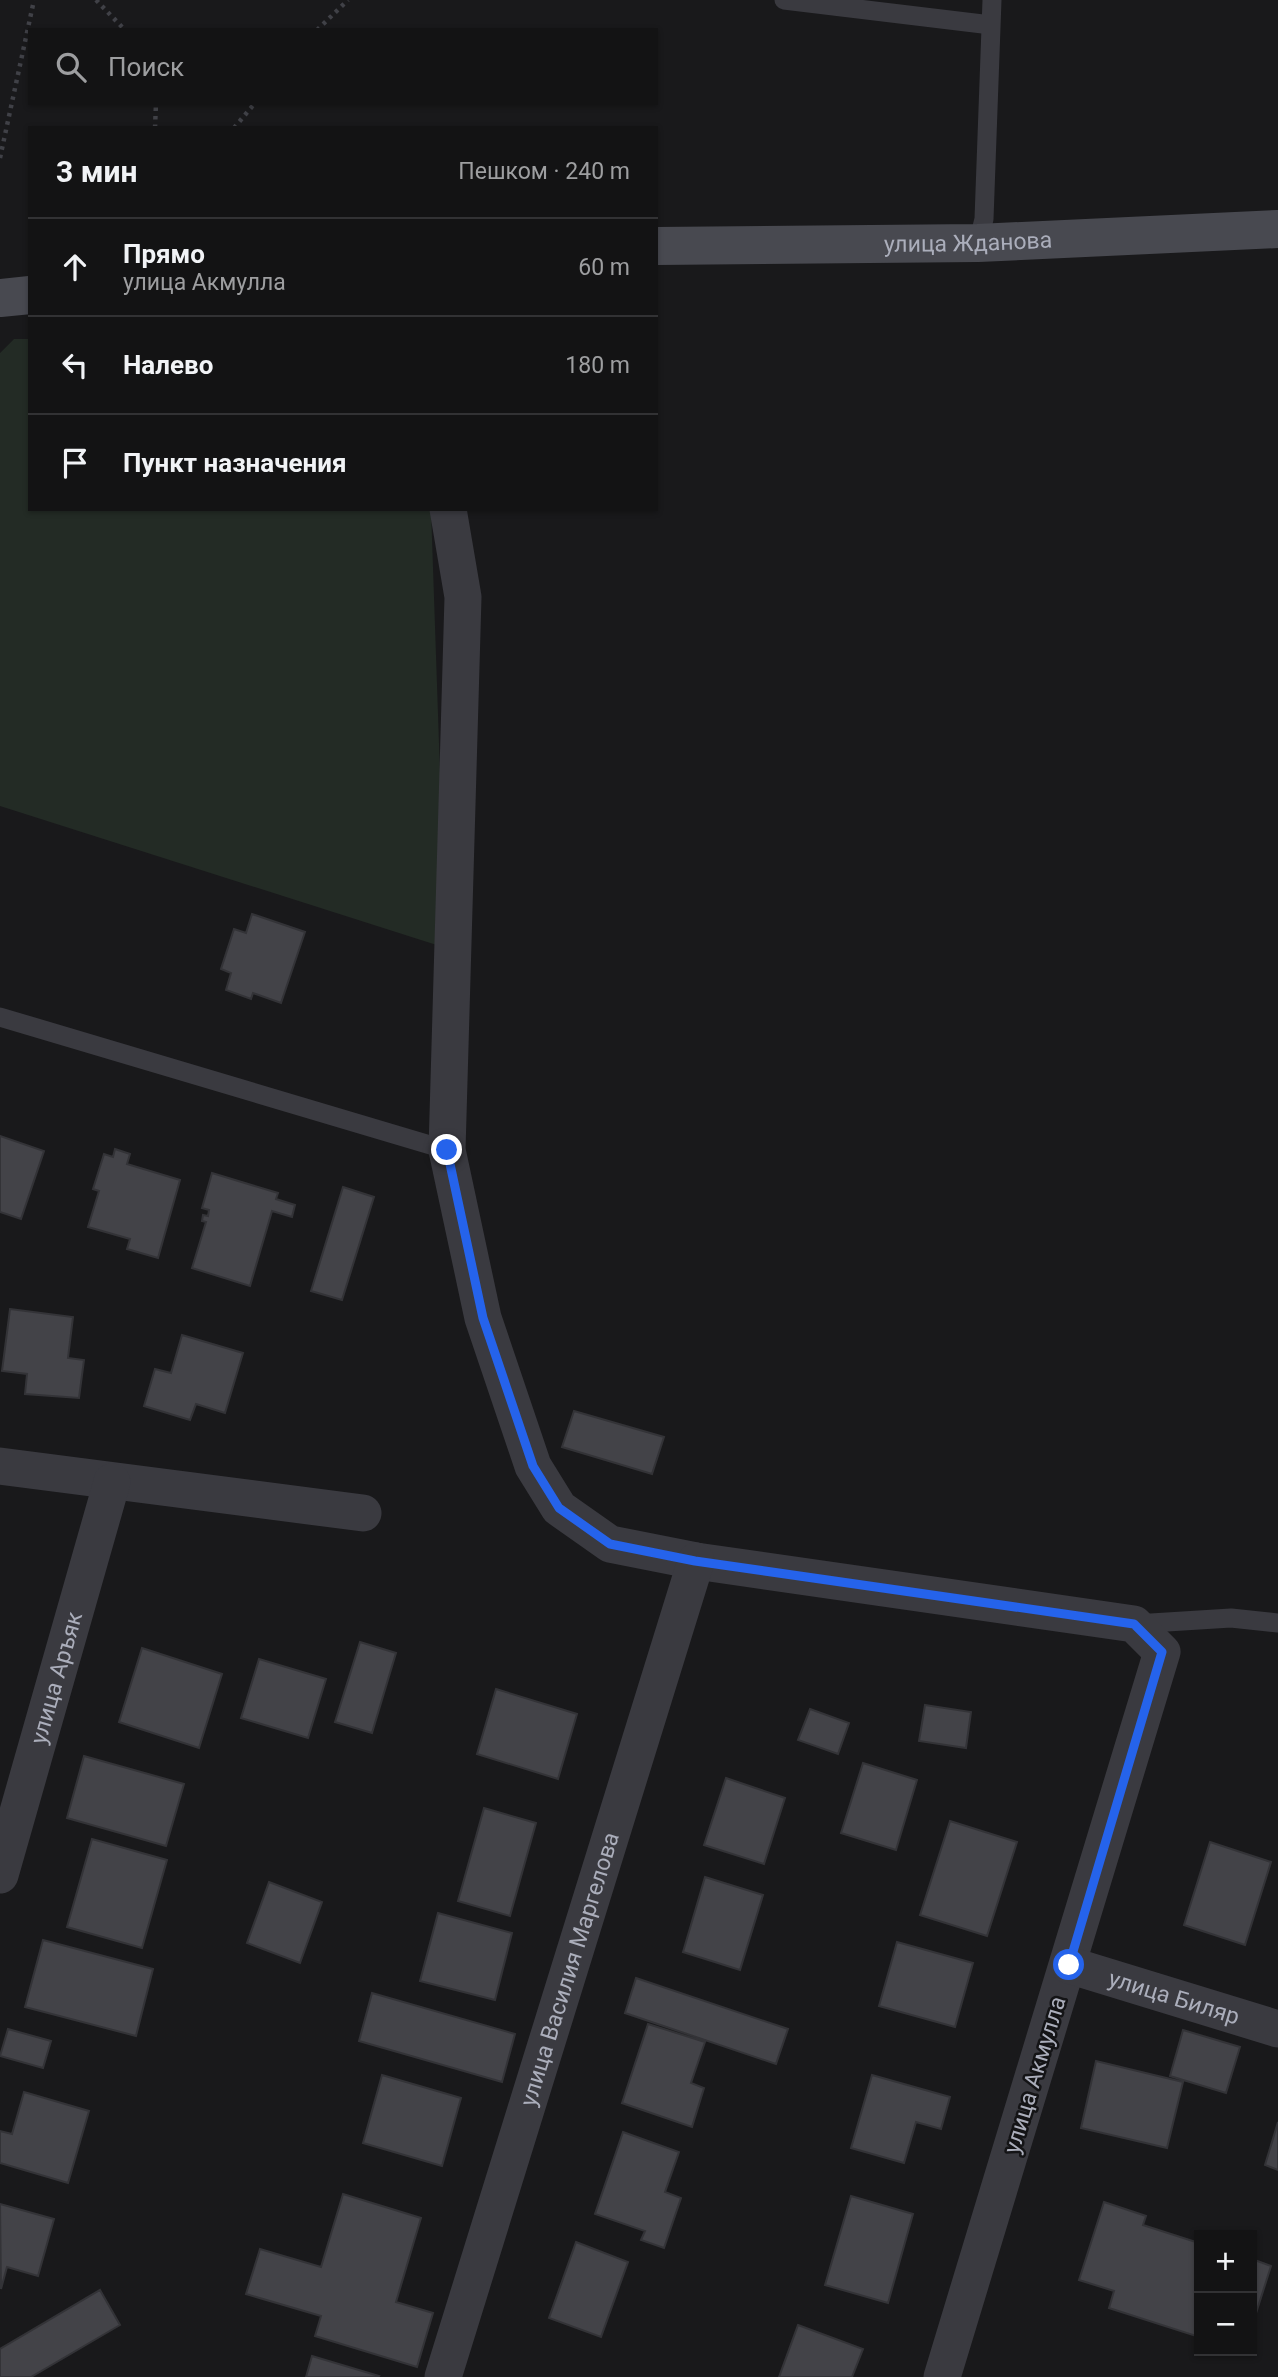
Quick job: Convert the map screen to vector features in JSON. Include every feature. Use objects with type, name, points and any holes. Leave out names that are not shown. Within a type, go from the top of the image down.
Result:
[{"type":"street","name":"улица Жданова","points":[[658,246],[978,243],[1278,229]]},
{"type":"street","points":[[0,298],[28,295]]},
{"type":"street","points":[[447,511],[463,597],[447,1150],[483,1318],[533,1466],[552,1497],[559,1508],[610,1544],[695,1561],[1134,1624]]},
{"type":"street","points":[[0,1466],[363,1513]]},
{"type":"street","name":"улица Аръяк","points":[[0,1875],[112,1482]]},
{"type":"street","name":"улица Василия Маргелова","points":[[443,2377],[695,1561]]},
{"type":"street","name":"улица Акмулла","points":[[945,2376],[1162,1652],[1134,1624]]},
{"type":"street","name":"улица Биляр","points":[[1069,1965],[1278,2029]]},
{"type":"lane","points":[[784,0],[991,25]]},
{"type":"lane","points":[[978,243],[985,219],[992,0]]},
{"type":"lane","points":[[0,1017],[447,1150]]},
{"type":"lane","points":[[1134,1624],[1231,1618],[1278,1623]]},
{"type":"path","points":[[0,158],[34,0]]},
{"type":"path","points":[[96,0],[123,28]]},
{"type":"path","points":[[319,28],[348,0]]},
{"type":"path","points":[[155,126],[156,105]]},
{"type":"path","points":[[236,126],[253,105]]},
{"type":"shaded area","points":[[14,339],[28,339],[28,511],[431,511],[446,948],[0,806],[0,353]]},
{"type":"building","points":[[252,914],[305,932],[281,1003],[253,993],[251,999],[226,990],[231,973],[221,969],[234,929],[246,933]]},
{"type":"building","points":[[0,1136],[44,1151],[21,1219],[0,1212]]},
{"type":"building","points":[[115,1149],[130,1154],[127,1164],[180,1180],[158,1258],[127,1249],[130,1239],[88,1227],[99,1191],[93,1189],[104,1154],[113,1157]]},
{"type":"building","points":[[212,1173],[278,1193],[276,1199],[295,1205],[292,1217],[272,1211],[250,1286],[192,1268],[206,1222],[202,1221],[203,1215],[208,1216],[209,1210],[202,1208]]},
{"type":"building","points":[[343,1187],[374,1197],[342,1300],[311,1291]]},
{"type":"building","points":[[10,1309],[73,1317],[68,1358],[84,1360],[79,1398],[25,1394],[27,1374],[2,1371]]},
{"type":"building","points":[[182,1335],[243,1353],[225,1413],[196,1404],[190,1420],[144,1406],[155,1369],[171,1373]]},
{"type":"building","points":[[574,1411],[664,1437],[652,1474],[562,1447]]},
{"type":"building","points":[[360,1642],[396,1653],[372,1733],[335,1722]]},
{"type":"building","points":[[142,1648],[222,1674],[199,1748],[119,1722]]},
{"type":"building","points":[[259,1659],[326,1679],[308,1738],[241,1718]]},
{"type":"building","points":[[496,1689],[577,1714],[558,1779],[477,1754]]},
{"type":"building","points":[[925,1705],[971,1712],[966,1748],[919,1741]]},
{"type":"building","points":[[810,1709],[849,1723],[838,1754],[798,1740]]},
{"type":"building","points":[[84,1756],[184,1784],[166,1846],[67,1818]]},
{"type":"building","points":[[863,1763],[917,1780],[896,1850],[841,1833]]},
{"type":"building","points":[[726,1778],[785,1798],[764,1864],[704,1845]]},
{"type":"building","points":[[484,1808],[536,1823],[510,1916],[458,1901]]},
{"type":"building","points":[[950,1821],[1017,1842],[987,1936],[920,1915]]},
{"type":"building","points":[[92,1839],[167,1860],[142,1948],[67,1927]]},
{"type":"building","points":[[1210,1842],[1271,1862],[1245,1945],[1184,1925]]},
{"type":"building","points":[[705,1877],[763,1895],[740,1970],[683,1952]]},
{"type":"building","points":[[269,1882],[322,1902],[300,1963],[247,1943]]},
{"type":"building","points":[[438,1913],[512,1933],[495,2000],[420,1981]]},
{"type":"building","points":[[43,1940],[153,1969],[136,2036],[25,2007]]},
{"type":"building","points":[[897,1942],[973,1963],[955,2027],[879,2006]]},
{"type":"building","points":[[636,1978],[788,2029],[776,2064],[625,2013]]},
{"type":"building","points":[[372,1993],[515,2034],[502,2082],[359,2041]]},
{"type":"building","points":[[648,2024],[705,2042],[691,2083],[704,2088],[692,2127],[622,2103]]},
{"type":"building","points":[[8,2029],[51,2041],[43,2068],[0,2056]]},
{"type":"building","points":[[1183,2030],[1240,2047],[1226,2093],[1170,2076]]},
{"type":"building","points":[[1096,2061],[1183,2082],[1167,2148],[1081,2128]]},
{"type":"building","points":[[382,2075],[461,2098],[442,2166],[363,2143]]},
{"type":"building","points":[[872,2075],[950,2097],[941,2129],[916,2122],[904,2163],[851,2148]]},
{"type":"building","points":[[24,2092],[89,2111],[68,2183],[0,2163],[0,2131],[12,2134]]},
{"type":"building","points":[[1278,2122],[1278,2170],[1265,2165]]},
{"type":"building","points":[[623,2132],[679,2152],[665,2192],[681,2198],[664,2248],[641,2240],[645,2231],[595,2214]]},
{"type":"building","points":[[343,2194],[421,2218],[396,2302],[433,2313],[417,2367],[315,2336],[321,2316],[246,2294],[260,2249],[321,2267]]},
{"type":"building","points":[[851,2196],[913,2214],[888,2303],[825,2285]]},
{"type":"building","points":[[1104,2202],[1146,2216],[1143,2225],[1194,2241],[1194,2335],[1109,2308],[1114,2291],[1079,2280]]},
{"type":"building","points":[[0,2204],[54,2219],[38,2276],[7,2267],[1,2289]]},
{"type":"building","points":[[576,2242],[628,2262],[601,2337],[549,2318]]},
{"type":"building","points":[[1257,2261],[1271,2266],[1257,2310]]},
{"type":"building","points":[[100,2290],[120,2325],[31,2377],[0,2377],[0,2349]]},
{"type":"building","points":[[798,2325],[863,2349],[852,2377],[779,2377]]},
{"type":"building","points":[[312,2356],[379,2376],[306,2377]]},
{"type":"route","points":[[447,1150],[483,1318],[533,1466],[559,1508],[610,1544],[695,1561],[1134,1624],[1162,1652],[1069,1965]]}]
